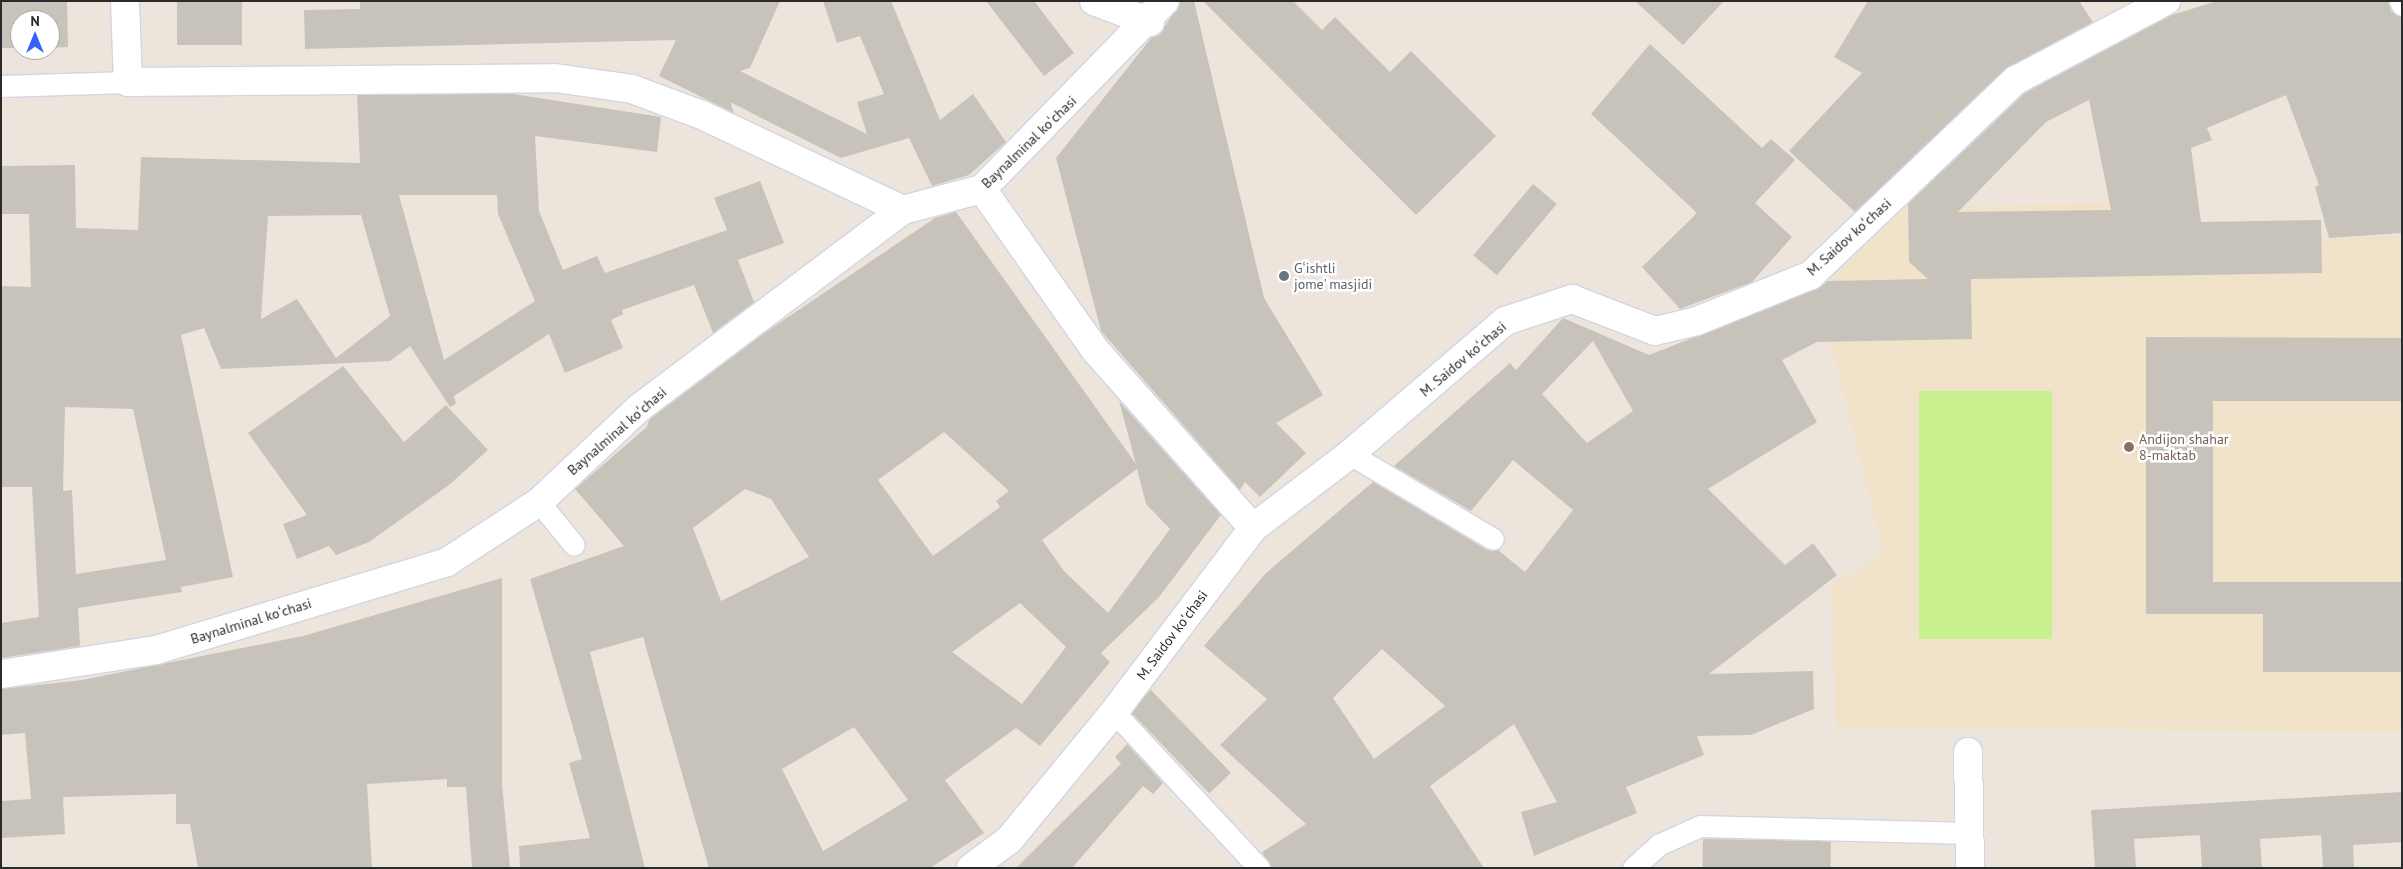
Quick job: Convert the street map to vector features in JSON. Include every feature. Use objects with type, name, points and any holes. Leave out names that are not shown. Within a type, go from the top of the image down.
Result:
[{"type":"street","points":[[125,1],[128,82],[555,78],[632,89],[702,115],[903,210]]},
{"type":"street","points":[[1094,1],[1157,12]]},
{"type":"street","name":"M. Saidov koʻchasi","points":[[971,868],[1009,840],[1114,712],[1253,528],[1350,454],[1506,321],[1572,299],[1655,331],[1697,321],[1811,275],[2016,80],[2166,1]]},
{"type":"street","name":"Baynalminal koʻchasi","points":[[1,674],[156,650],[447,562],[539,502],[639,408],[903,210],[982,189],[1157,12]]},
{"type":"street","points":[[982,189],[1096,352],[1253,528]]},
{"type":"street","points":[[1968,752],[1970,868]]},
{"type":"lane","points":[[2400,1],[2402,6]]},
{"type":"lane","points":[[1,86],[128,82]]},
{"type":"lane","points":[[1350,454],[1493,539]]},
{"type":"lane","points":[[539,502],[574,545]]},
{"type":"lane","points":[[1114,712],[1259,868]]},
{"type":"lane","points":[[1633,868],[1660,844],[1700,826],[1970,833]]},
{"type":"shaded area","name":"Andijon shahar 8-maktab","points":[[2174,201],[2175,222],[2321,220],[2321,240],[2402,235],[2402,732],[1836,729],[1832,585],[1883,553],[1830,341],[1829,281],[1905,208]]},
{"type":"green space","points":[[1919,391],[2052,391],[2052,639],[1919,639]]},
{"type":"building","points":[[1,1],[67,1],[68,47],[60,47],[60,10],[10,10],[10,48],[1,48]]},
{"type":"building","points":[[177,1],[242,1],[242,45],[177,45]]},
{"type":"building","points":[[360,1],[780,1],[750,68],[740,71],[867,134],[857,102],[884,94],[860,36],[837,43],[823,1],[891,1],[940,120],[973,94],[1006,142],[969,175],[932,186],[909,138],[841,158],[730,102],[734,113],[659,76],[676,40],[305,49],[304,10],[360,9]]},
{"type":"building","points":[[986,1],[1034,1],[1074,53],[1044,76]]},
{"type":"building","points":[[1181,1],[1194,1],[1264,298],[1323,395],[1276,423],[1306,453],[1260,497],[1245,482],[1240,490],[1101,331],[1056,158],[1152,37],[1160,34]]},
{"type":"building","points":[[1203,1],[1293,1],[1322,30],[1335,17],[1390,72],[1411,51],[1496,136],[1416,215]]},
{"type":"building","points":[[1635,1],[1724,1],[1683,45]]},
{"type":"building","points":[[1868,1],[2079,1],[2093,22],[2005,69],[1855,212],[1789,151],[1862,73],[1834,57]]},
{"type":"building","points":[[2217,1],[2388,1],[2391,11],[2402,17],[2402,233],[2329,238],[2315,187],[2319,185],[2286,95],[2207,128],[2212,140],[2191,148],[2201,222],[2321,220],[2322,273],[1971,279],[1972,339],[1817,342],[1782,360],[1817,422],[1708,489],[1785,565],[1813,543],[1837,575],[1709,674],[1813,671],[1814,709],[1751,735],[1697,736],[1704,755],[1626,787],[1637,813],[1534,856],[1521,812],[1557,802],[1514,724],[1430,786],[1484,868],[1271,868],[1262,852],[1306,824],[1220,745],[1267,699],[1204,646],[1266,573],[1373,482],[1487,550],[1498,550],[1525,572],[1573,510],[1513,460],[1471,511],[1394,466],[1510,363],[1516,370],[1563,318],[1649,355],[1817,289],[1828,281],[1928,279],[1909,262],[1908,204],[2025,93],[2172,15]],"holes":[[[2089,100],[2111,210],[1958,212],[2046,122]],[[1593,341],[1633,411],[1587,443],[1542,394]],[[1382,649],[1445,706],[1374,759],[1333,698]]]},
{"type":"building","points":[[1650,44],[1762,148],[1771,139],[1795,160],[1755,203],[1792,237],[1752,282],[1680,309],[1642,267],[1697,213],[1591,114]]},
{"type":"building","points":[[513,94],[661,117],[657,152],[535,136],[539,211],[563,270],[597,256],[605,273],[727,230],[714,198],[760,181],[784,243],[738,260],[754,302],[713,333],[694,285],[622,310],[623,314],[611,320],[623,348],[565,373],[549,334],[454,396],[456,404],[450,407],[410,346],[390,361],[221,369],[204,328],[181,335],[233,577],[181,587],[182,592],[78,608],[80,646],[1,658],[1,623],[39,617],[32,487],[1,487],[1,286],[31,287],[29,214],[1,214],[1,166],[75,165],[76,228],[138,230],[141,157],[360,163],[357,95]],"holes":[[[399,195],[497,195],[498,214],[535,301],[444,360]],[[361,215],[390,316],[336,358],[297,299],[261,319],[268,216]],[[65,407],[133,409],[166,560],[76,574],[72,490],[63,491]]]},
{"type":"building","points":[[1533,184],[1557,204],[1497,275],[1473,255]]},
{"type":"building","points":[[956,212],[1136,464],[1119,401],[1221,515],[1159,597],[1101,653],[1110,662],[1040,746],[1016,728],[945,780],[984,833],[930,868],[709,868],[643,637],[590,652],[645,868],[520,868],[519,846],[590,838],[569,763],[582,759],[530,579],[624,546],[575,489],[647,427],[649,420],[766,332],[935,218]],"holes":[[[944,432],[1009,491],[996,501],[1000,507],[933,556],[878,480]],[[1137,469],[1146,504],[1170,529],[1108,613],[1064,571],[1042,540]],[[745,489],[771,499],[809,557],[721,601],[693,528]],[[1020,603],[1066,647],[1022,704],[952,652]],[[854,727],[908,800],[823,851],[782,769]]]},
{"type":"building","points":[[2146,337],[2402,338],[2402,401],[2213,401],[2213,582],[2402,582],[2402,672],[2263,672],[2263,614],[2146,614]]},
{"type":"building","points":[[343,366],[404,442],[446,405],[488,450],[449,485],[369,542],[336,555],[329,546],[297,559],[283,524],[307,515],[248,433]]},
{"type":"building","points":[[502,578],[502,784],[510,868],[472,868],[466,787],[447,787],[447,779],[367,784],[372,868],[198,868],[190,824],[176,824],[176,794],[63,797],[65,834],[1,838],[1,801],[31,799],[25,733],[1,735],[1,689],[82,680],[303,636]]},
{"type":"building","points":[[1151,690],[1231,773],[1209,794],[1129,711]]},
{"type":"building","points":[[1127,744],[1163,783],[1153,794],[1143,786],[1072,868],[1016,868],[1121,764],[1115,757]]},
{"type":"building","points":[[2402,792],[2402,842],[2353,845],[2354,868],[2323,868],[2321,835],[2260,839],[2262,868],[2202,868],[2200,835],[2134,839],[2136,868],[2095,868],[2091,810]]},
{"type":"building","points":[[1703,839],[1831,841],[1831,868],[1702,868]]},
{"type":"place","name":"Gʻishtli jome' masjidi","points":[[1284,276]]},
{"type":"place","name":"Andijon shahar 8-maktab","points":[[2129,447]]}]
